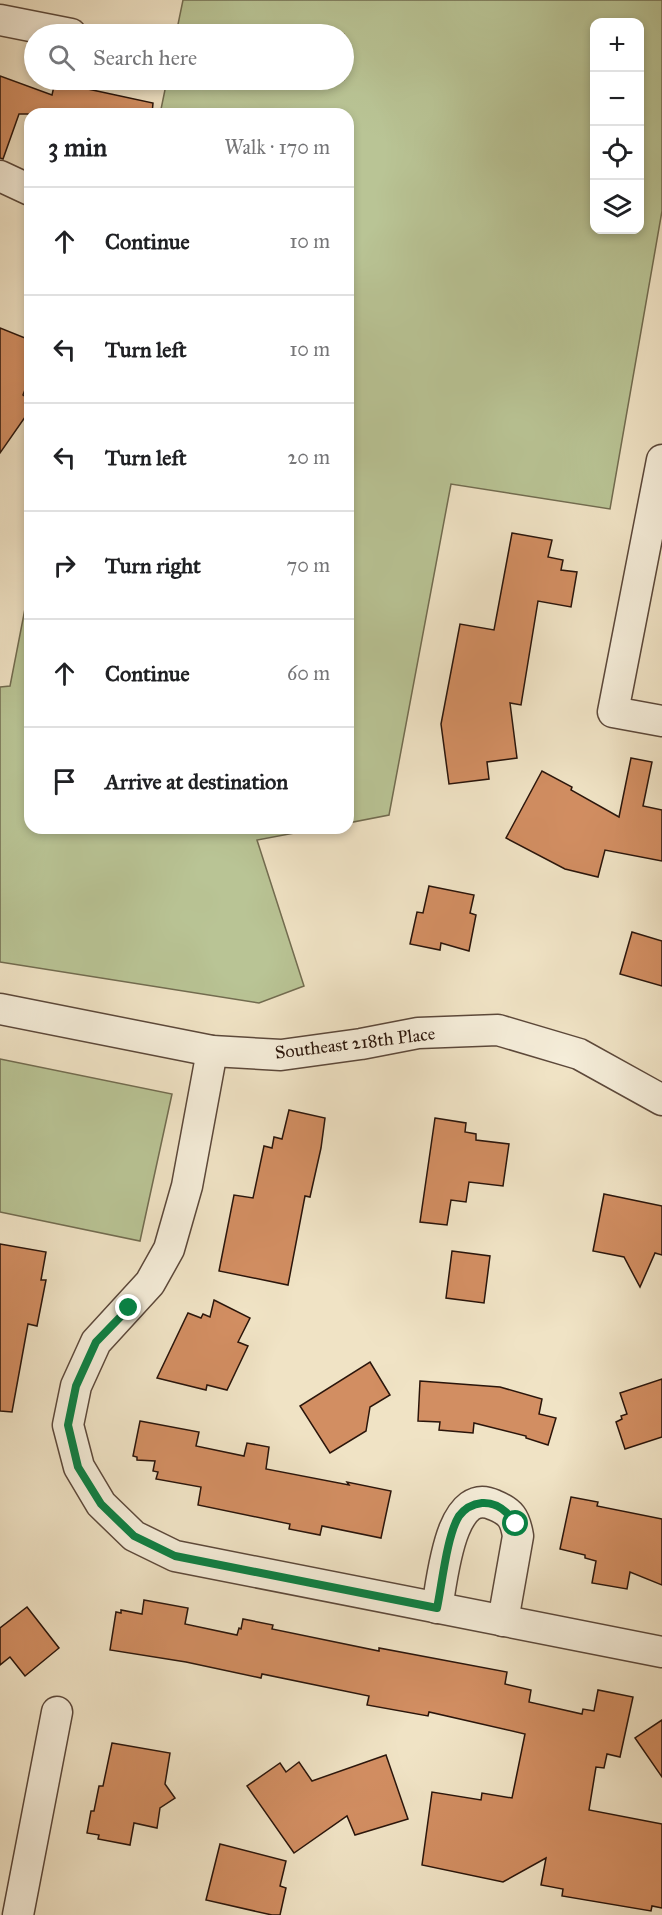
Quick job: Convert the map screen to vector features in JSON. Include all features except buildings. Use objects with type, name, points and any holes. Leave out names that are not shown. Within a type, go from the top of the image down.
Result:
[{"type":"street","points":[[0,20],[24,25]]},
{"type":"street","points":[[0,176],[24,187]]},
{"type":"street","points":[[662,460],[613,712],[662,721]]},
{"type":"street","name":"Southeast 218th Place","points":[[0,1009],[212,1051],[281,1055],[361,1044],[418,1033],[498,1030],[579,1054],[662,1100]]},
{"type":"street","points":[[212,1051],[187,1186],[169,1248],[150,1283],[96,1342],[76,1386],[68,1425],[78,1467],[101,1504],[134,1536],[175,1556],[662,1652]]},
{"type":"street","points":[[437,1608],[452,1533],[459,1516],[472,1504],[489,1502],[507,1511],[516,1524],[518,1536],[503,1621]]},
{"type":"street","points":[[18,1915],[57,1712]]},
{"type":"green space","points":[[183,0],[662,0],[662,211],[610,509],[451,484],[389,815],[354,822],[354,108],[161,108],[165,90],[354,90],[354,24],[178,24]]},
{"type":"green space","points":[[24,614],[24,834],[289,834],[257,840],[304,986],[259,1003],[0,962],[0,687],[10,686]]},
{"type":"green space","points":[[0,1059],[172,1094],[140,1241],[0,1212]]},
{"type":"route","points":[[129,1308],[96,1342],[76,1386],[68,1425],[78,1467],[101,1504],[134,1536],[175,1556],[437,1608],[452,1533],[459,1516],[472,1504],[489,1502],[507,1511],[516,1524]]}]
